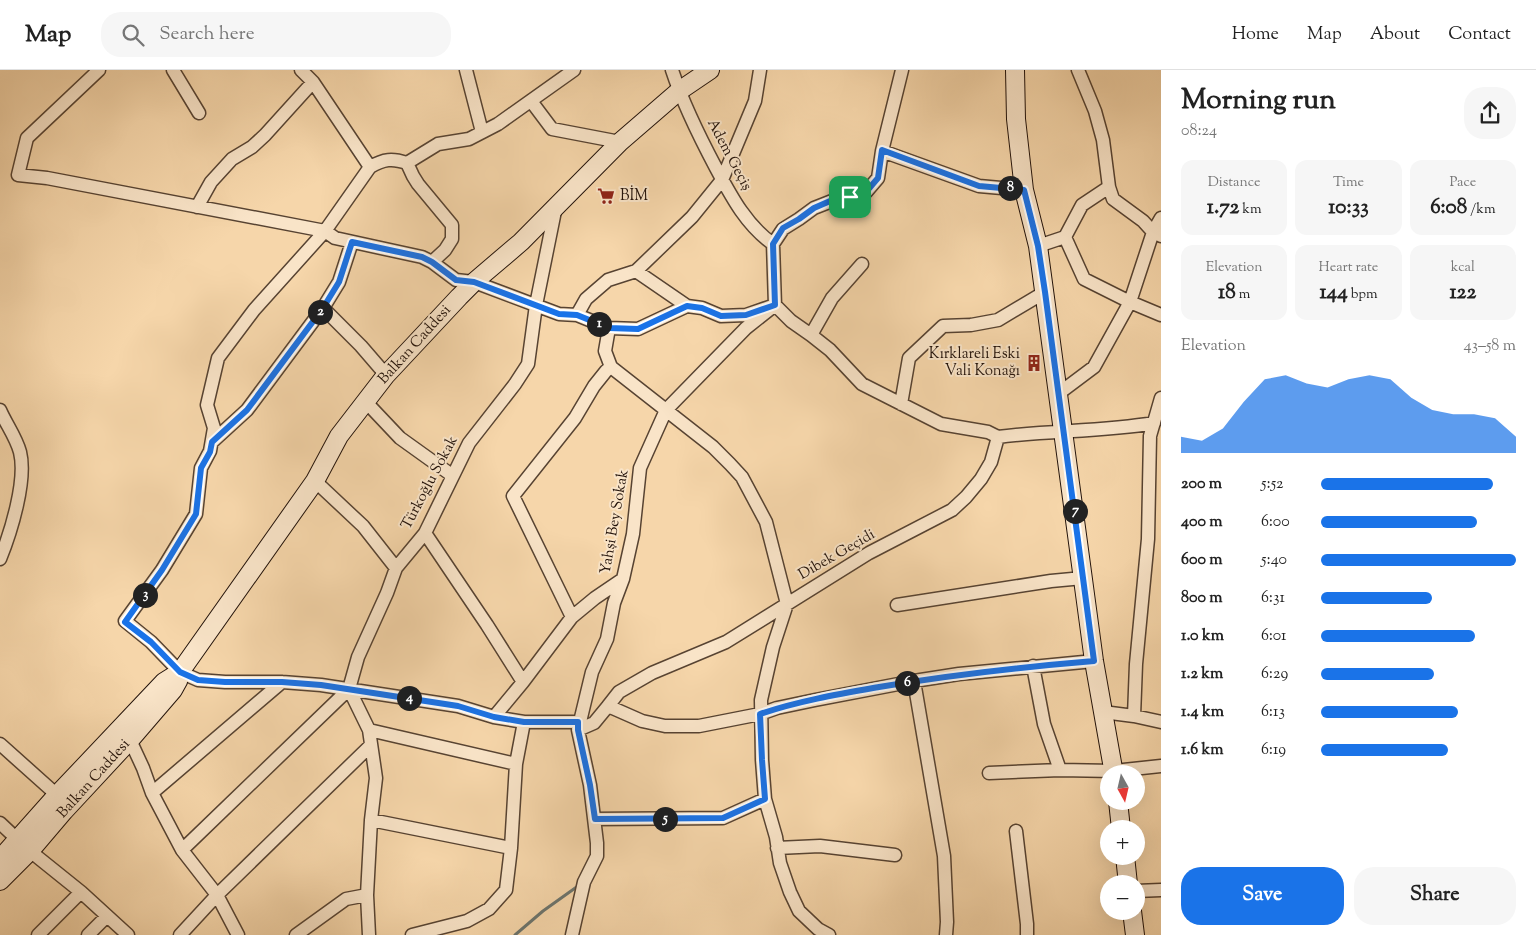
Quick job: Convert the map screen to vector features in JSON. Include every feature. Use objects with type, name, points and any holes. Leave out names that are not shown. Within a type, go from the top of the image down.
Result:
[{"type":"main road","name":"Balkan Caddesi","points":[[0,859],[24,845],[64,810],[174,690],[180,672],[315,480],[339,436],[386,375],[474,282],[521,242],[620,142],[679,91],[710,70]]},
{"type":"main road","points":[[1016,70],[1016,119],[1024,190],[1038,246],[1076,516],[1094,661],[1113,765]]},
{"type":"main road","name":"Balkan Caddesi","points":[[0,881],[57,795],[164,682],[180,672]]},
{"type":"main road","points":[[1133,920],[1135,935]]},
{"type":"street","points":[[99,70],[27,138],[18,176],[47,178],[325,230],[336,238],[422,257],[456,280],[474,282],[559,314],[577,315],[609,328],[638,329],[687,306]]},
{"type":"street","points":[[173,70],[199,113]]},
{"type":"street","points":[[301,70],[313,82],[370,167]]},
{"type":"street","points":[[466,70],[482,132]]},
{"type":"street","points":[[407,163],[438,144],[468,139],[498,124],[574,70]]},
{"type":"street","name":"Adem Geçiş","points":[[672,70],[679,91],[722,180],[742,213],[764,238],[773,244]]},
{"type":"street","points":[[577,315],[586,299],[608,280],[636,271],[692,217],[722,180],[755,101],[760,70]]},
{"type":"street","points":[[902,70],[882,150],[878,178],[866,192],[837,198],[814,208],[783,228],[773,244],[775,305],[790,321],[811,334],[830,350],[862,384],[942,424],[988,432],[998,437],[1032,432],[1127,427],[1154,422]]},
{"type":"street","points":[[1078,70],[1095,111],[1103,140],[1109,187],[1113,199],[1157,234]]},
{"type":"street","points":[[198,207],[211,182],[232,159],[252,147],[313,82]]},
{"type":"street","points":[[531,101],[552,129],[620,142]]},
{"type":"street","points":[[882,150],[979,186],[1024,190]]},
{"type":"street","points":[[432,262],[445,250],[452,239],[452,225],[418,184],[407,163],[396,159],[381,161],[370,167],[325,230],[254,310],[218,358],[207,405],[214,428],[210,452],[201,468],[196,514],[162,570],[125,622],[151,642],[180,672],[198,680],[282,682],[349,689],[458,706],[494,717],[524,722],[578,722],[595,819],[597,856],[584,882],[572,935]]},
{"type":"street","points":[[1038,246],[1066,237],[1082,204],[1109,187]]},
{"type":"street","name":"Türkoğlu Sokak","points":[[349,689],[358,657],[387,593],[396,568],[425,533],[469,443],[515,384],[528,364],[536,305],[556,206]]},
{"type":"street","points":[[1058,394],[1094,367],[1130,302],[1157,234],[1161,218]]},
{"type":"street","points":[[1066,237],[1084,279],[1161,315]]},
{"type":"street","points":[[212,442],[247,410],[323,308],[339,282],[352,242]]},
{"type":"street","points":[[811,334],[832,298],[862,264]]},
{"type":"street","points":[[636,271],[687,306],[702,308],[721,316],[746,315],[775,305]]},
{"type":"street","points":[[901,404],[909,358],[943,326],[971,326],[998,320],[1045,292]]},
{"type":"street","name":"Yahşi Bey Sokak","points":[[578,730],[592,672],[607,639],[614,603],[623,579],[633,534],[640,468],[666,410],[746,328],[775,305]]},
{"type":"street","points":[[323,308],[361,346],[386,375]]},
{"type":"street","points":[[609,328],[605,351],[611,368],[713,447],[742,477],[766,522],[787,604],[773,647],[761,700],[760,714],[765,799],[785,878],[799,911],[818,929],[829,935]]},
{"type":"street","points":[[572,617],[513,496],[575,418],[594,386],[611,368]]},
{"type":"street","points":[[1134,716],[1136,664],[1155,450],[1150,436],[1161,398]]},
{"type":"street","points":[[365,401],[400,438],[452,476]]},
{"type":"street","points":[[0,410],[16,442],[22,462],[13,522],[0,559]]},
{"type":"street","name":"Dibek Geçidi","points":[[578,730],[594,723],[620,692],[652,674],[726,642],[869,553],[952,510],[966,497],[991,462],[998,437]]},
{"type":"street","points":[[315,480],[363,526],[396,568]]},
{"type":"street","points":[[425,533],[523,682]]},
{"type":"street","points":[[1148,539],[1161,538]]},
{"type":"street","points":[[896,605],[1083,578]]},
{"type":"street","points":[[494,717],[572,617],[623,579]]},
{"type":"street","points":[[608,706],[642,721],[665,726],[699,726],[760,714],[815,700],[959,674],[1094,661]]},
{"type":"street","points":[[1033,666],[1044,724],[1060,770]]},
{"type":"street","points":[[152,793],[282,682]]},
{"type":"street","points":[[914,682],[944,856],[946,935]]},
{"type":"street","points":[[349,689],[369,730],[376,778],[371,820],[367,895],[369,935]]},
{"type":"street","points":[[182,850],[349,689]]},
{"type":"street","points":[[1103,712],[1161,722]]},
{"type":"street","points":[[412,935],[468,921],[489,909],[506,890],[511,848],[516,764],[524,722]]},
{"type":"street","points":[[369,730],[516,764]]},
{"type":"street","points":[[130,740],[152,793],[182,850],[217,896],[238,935]]},
{"type":"street","points":[[0,744],[57,795]]},
{"type":"street","points":[[180,935],[217,896],[371,746]]},
{"type":"street","points":[[1145,768],[1161,766]]},
{"type":"street","points":[[989,773],[1060,770],[1100,771]]},
{"type":"street","points":[[595,819],[723,818],[765,799]]},
{"type":"street","points":[[371,820],[511,848]]},
{"type":"street","points":[[0,823],[128,935]]},
{"type":"street","points":[[1016,831],[1027,935]]},
{"type":"street","points":[[777,848],[820,846],[895,855]]},
{"type":"street","points":[[1145,891],[1161,890]]},
{"type":"street","points":[[38,935],[81,892]]},
{"type":"street","points":[[296,935],[346,899],[367,895]]},
{"type":"street","points":[[88,935],[107,916]]},
{"type":"waterway","points":[[515,935],[543,911],[578,886]]},
{"type":"place","name":"BİM","points":[[606,196]]},
{"type":"place","name":"Kırklareli Eski Vali Konağı","points":[[1034,363]]},
{"type":"route","points":[[882,150],[979,186],[1024,190],[1038,246],[1045,292],[1094,661],[959,674],[854,692],[778,708],[760,714],[765,799],[723,818],[671,820],[595,819],[578,722],[524,722],[494,717],[458,706],[321,685],[198,680],[180,672],[151,642],[125,622],[162,570],[196,514],[201,468],[210,452],[212,442],[247,410],[323,308],[339,282],[352,242],[422,257],[456,280],[474,282],[559,314],[577,315],[609,328],[638,329],[687,306],[702,308],[721,316],[746,315],[775,305],[773,244],[783,228],[814,208],[837,198],[850,197],[866,192],[878,178],[882,150]]}]
